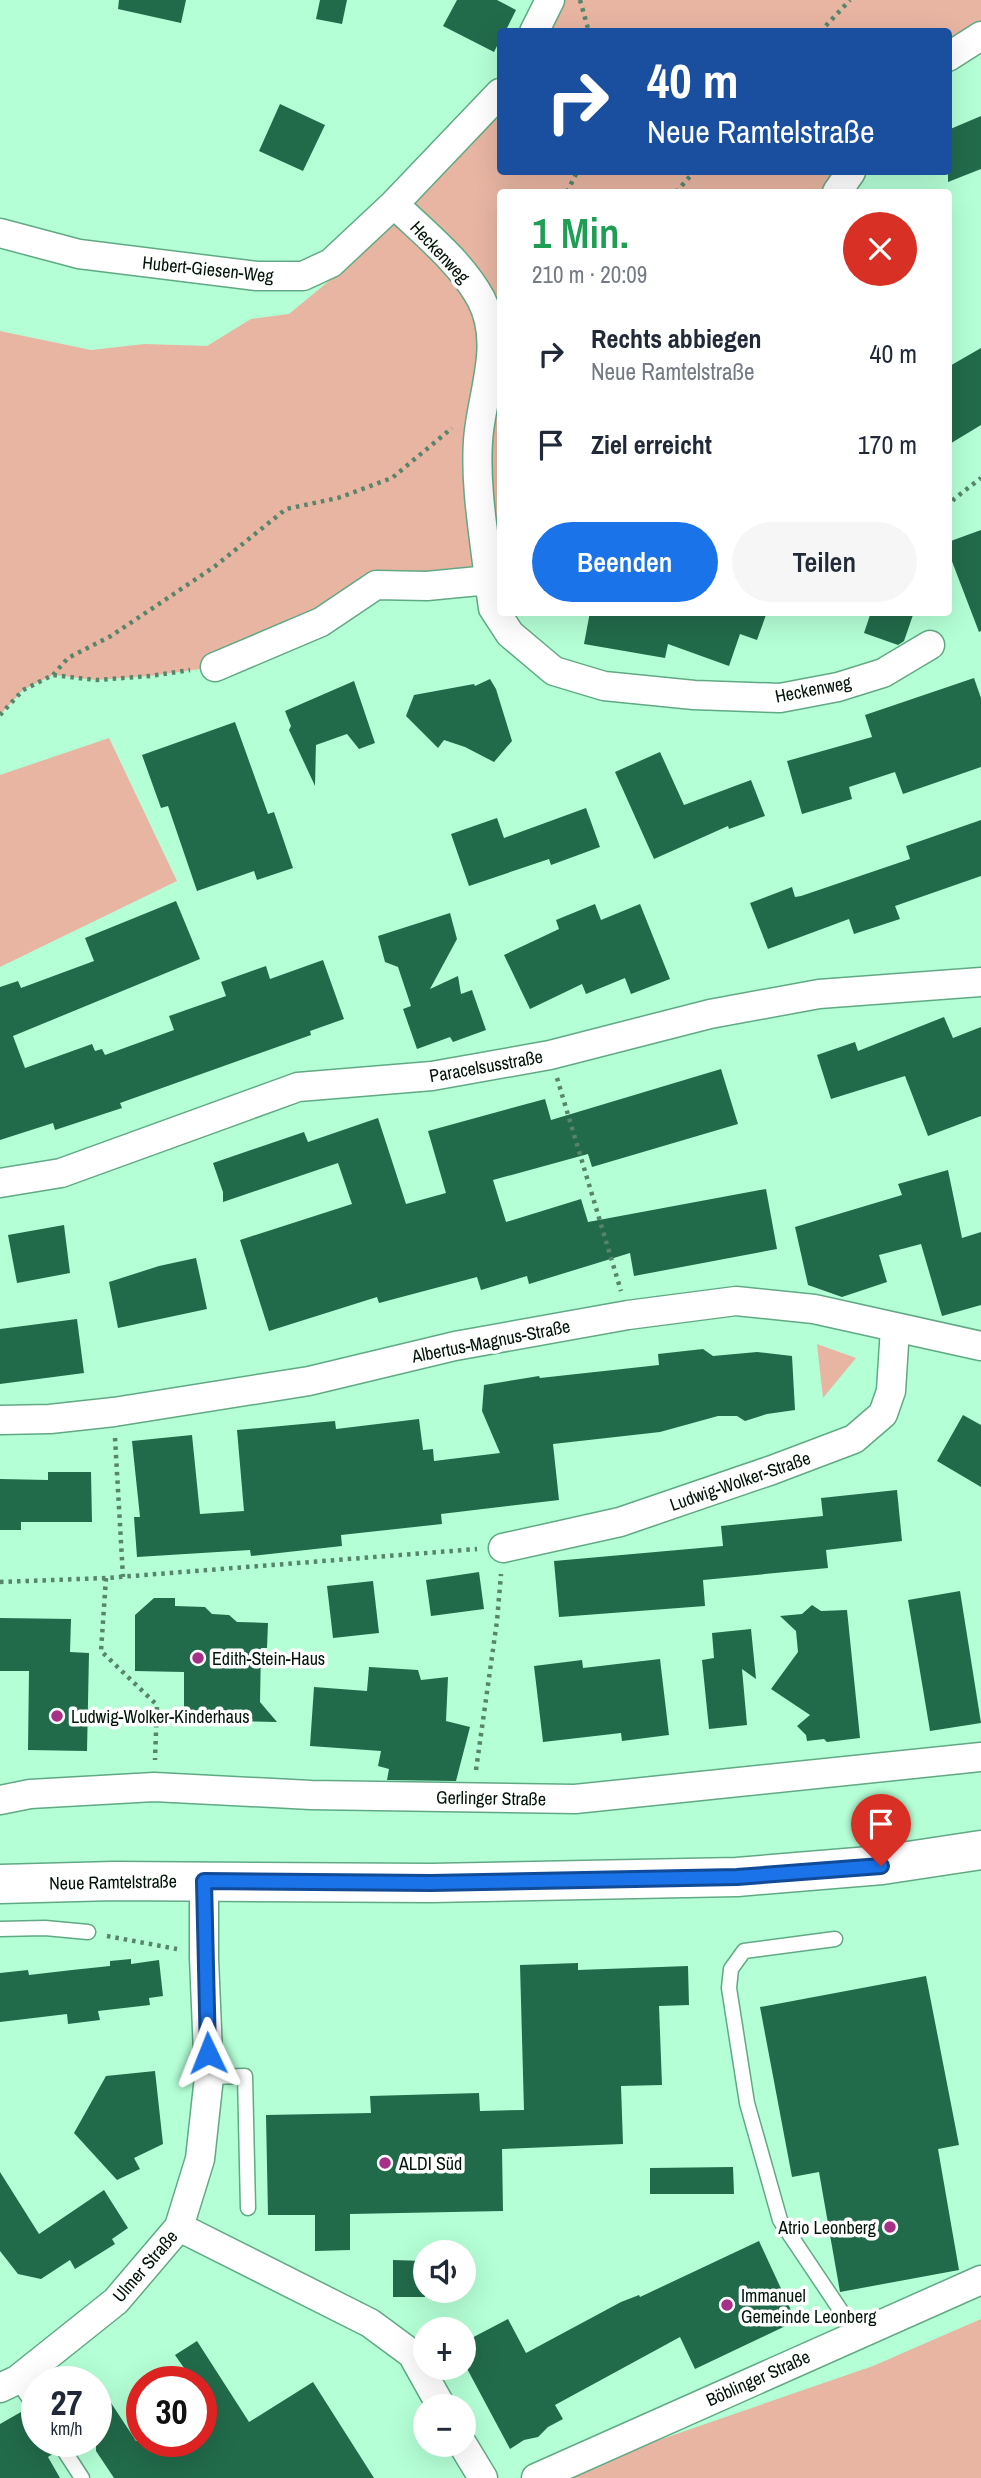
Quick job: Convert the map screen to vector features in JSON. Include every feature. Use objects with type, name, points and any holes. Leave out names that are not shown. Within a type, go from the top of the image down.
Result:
[{"type":"main road","name":"Neue Ramtelstraße","points":[[0,1884],[114,1881],[431,1883],[737,1877],[881,1866],[981,1850]]},
{"type":"street","points":[[536,28],[550,0]]},
{"type":"street","points":[[952,54],[981,36]]},
{"type":"street","points":[[394,204],[497,96]]},
{"type":"street","name":"Hubert-Giesen-Weg","points":[[0,233],[79,254],[257,276],[303,276],[331,262],[394,204]]},
{"type":"street","name":"Heckenweg","points":[[394,204],[460,269],[482,300],[490,330],[491,365],[478,441],[481,505],[495,579],[493,608],[497,614]]},
{"type":"street","points":[[215,667],[321,622],[376,585],[427,586],[495,579]]},
{"type":"street","name":"Heckenweg","points":[[498,616],[510,634],[554,671],[604,686],[694,695],[780,698],[838,687],[883,673],[930,645]]},
{"type":"street","name":"Paracelsusstraße","points":[[0,1183],[61,1173],[298,1087],[432,1076],[550,1055],[710,1014],[819,994],[981,982]]},
{"type":"street","name":"Albertus-Magnus-Straße","points":[[0,1420],[50,1419],[114,1412],[309,1381],[455,1346],[628,1315],[736,1301],[814,1309],[981,1346]]},
{"type":"street","name":"Ludwig-Wolker-Straße","points":[[503,1548],[620,1522],[760,1475],[854,1439],[883,1414],[891,1391],[895,1328]]},
{"type":"street","name":"Gerlinger Straße","points":[[0,1800],[30,1794],[154,1787],[471,1799],[575,1799],[981,1757]]},
{"type":"street","name":"Ulmer Straße","points":[[8,2384],[116,2301],[179,2227],[200,2159],[209,2077],[204,1881]]},
{"type":"street","points":[[179,2227],[370,2323],[412,2354],[435,2394]]},
{"type":"street","name":"Böblinger Straße","points":[[536,2478],[981,2280]]},
{"type":"street","points":[[470,2457],[483,2478]]},
{"type":"lane","points":[[0,1929],[45,1928],[88,1932]]},
{"type":"lane","points":[[835,1939],[744,1951],[731,1969],[729,1988],[747,2103],[780,2220],[843,2314],[861,2333]]},
{"type":"lane","points":[[209,2077],[245,2076],[247,2208]]},
{"type":"lane","points":[[68,2457],[82,2478]]},
{"type":"path","points":[[580,0],[588,28]]},
{"type":"path","points":[[824,28],[850,0]]},
{"type":"path","points":[[679,189],[691,175]]},
{"type":"path","points":[[0,715],[23,690],[53,674],[68,658],[111,636],[214,567],[286,509],[338,498],[392,478],[486,399]]},
{"type":"path","points":[[952,502],[981,478]]},
{"type":"path","points":[[53,674],[96,680],[215,667]]},
{"type":"path","points":[[550,1055],[628,1315]]},
{"type":"path","points":[[114,1412],[123,1577]]},
{"type":"path","points":[[0,1582],[123,1577],[503,1548]]},
{"type":"path","points":[[106,1578],[101,1651],[157,1705],[154,1787]]},
{"type":"path","points":[[471,1799],[497,1621],[500,1580]]},
{"type":"path","points":[[88,1932],[171,1947],[204,1958]]},
{"type":"shaded area","points":[[550,0],[981,0],[981,43],[952,58],[952,28],[534,28]]},
{"type":"shaded area","points":[[497,90],[497,175],[850,175],[838,189],[497,189],[497,579],[376,585],[215,667],[96,680],[53,675],[23,690],[0,715],[0,331],[91,350],[145,344],[207,346],[251,319],[289,314],[347,266]]},
{"type":"shaded area","points":[[109,738],[177,881],[0,967],[0,775]]},
{"type":"shaded area","points":[[817,1344],[856,1358],[823,1398]]},
{"type":"shaded area","points":[[981,2319],[981,2478],[549,2478],[873,2366]]},
{"type":"building","points":[[119,0],[186,0],[181,23],[118,9]]},
{"type":"building","points":[[320,0],[347,0],[342,24],[316,19]]},
{"type":"building","points":[[457,0],[497,0],[516,10],[507,28],[497,28],[497,46],[494,52],[443,26]]},
{"type":"building","points":[[280,104],[325,125],[303,171],[259,151]]},
{"type":"building","points":[[981,116],[981,169],[948,182],[948,175],[952,175],[952,128]]},
{"type":"building","points":[[981,348],[981,425],[952,443],[952,365]]},
{"type":"building","points":[[981,530],[979,632],[952,561],[952,541]]},
{"type":"building","points":[[589,616],[766,616],[757,640],[740,634],[729,666],[668,644],[665,658],[584,644]]},
{"type":"building","points":[[870,616],[913,616],[904,641],[898,645],[864,633]]},
{"type":"building","points":[[974,678],[981,698],[981,767],[903,794],[895,772],[849,787],[852,799],[802,814],[787,761],[872,737],[865,715]]},
{"type":"building","points":[[490,679],[496,689],[512,741],[494,762],[444,740],[438,748],[406,716],[414,695],[474,684],[475,686]]},
{"type":"building","points":[[354,681],[375,743],[359,749],[347,734],[316,745],[315,786],[289,730],[291,726],[285,711]]},
{"type":"building","points":[[235,722],[268,814],[274,812],[293,868],[257,880],[254,871],[197,891],[168,806],[161,808],[142,755]]},
{"type":"building","points":[[660,752],[684,805],[751,780],[765,816],[729,829],[728,826],[654,859],[615,772]]},
{"type":"building","points":[[586,808],[600,847],[551,865],[549,859],[469,886],[451,834],[497,818],[504,838]]},
{"type":"building","points":[[981,820],[981,876],[895,906],[900,919],[854,934],[849,919],[768,949],[750,903],[792,887],[795,897],[801,896],[910,859],[906,846]]},
{"type":"building","points":[[176,901],[200,959],[13,1036],[25,1068],[92,1044],[95,1051],[102,1049],[105,1055],[174,1030],[169,1016],[226,996],[221,982],[266,966],[270,979],[323,960],[344,1019],[310,1031],[311,1035],[120,1103],[122,1108],[55,1130],[53,1123],[0,1140],[0,987],[18,981],[21,988],[94,961],[85,938]]},
{"type":"building","points":[[595,904],[601,920],[640,904],[670,979],[631,994],[625,978],[586,994],[582,984],[530,1009],[504,955],[559,929],[556,920]]},
{"type":"building","points":[[450,913],[457,939],[430,989],[458,976],[461,994],[472,990],[486,1030],[453,1042],[450,1037],[417,1049],[403,1009],[411,1006],[398,967],[385,962],[378,936]]},
{"type":"building","points":[[944,1017],[953,1038],[981,1027],[981,1116],[928,1136],[905,1076],[831,1099],[817,1055],[855,1042],[858,1051]]},
{"type":"building","points":[[721,1069],[738,1124],[592,1167],[588,1154],[493,1180],[506,1222],[581,1199],[588,1222],[766,1189],[777,1249],[634,1276],[630,1253],[529,1284],[527,1276],[481,1290],[477,1277],[379,1303],[377,1297],[269,1331],[240,1240],[352,1204],[338,1163],[223,1202],[223,1192],[213,1163],[304,1132],[308,1142],[378,1118],[406,1204],[446,1193],[428,1131],[545,1099],[551,1120]]},
{"type":"building","points":[[948,1170],[962,1238],[981,1232],[981,1305],[942,1316],[921,1244],[879,1255],[887,1282],[842,1297],[808,1285],[795,1227],[902,1195],[898,1184]]},
{"type":"building","points":[[64,1225],[70,1273],[17,1283],[8,1235]]},
{"type":"building","points":[[196,1258],[207,1309],[118,1328],[109,1282],[159,1266]]},
{"type":"building","points":[[77,1319],[84,1373],[0,1384],[0,1329]]},
{"type":"building","points":[[703,1349],[713,1356],[757,1352],[792,1356],[795,1410],[767,1414],[745,1421],[737,1416],[718,1416],[660,1432],[553,1444],[559,1500],[441,1514],[442,1524],[341,1535],[342,1546],[251,1556],[250,1550],[137,1557],[134,1517],[140,1517],[132,1441],[192,1435],[200,1514],[244,1511],[237,1430],[335,1421],[336,1429],[419,1419],[423,1450],[433,1449],[434,1461],[500,1453],[482,1411],[484,1385],[539,1376],[659,1365],[658,1354]]},
{"type":"building","points":[[963,1415],[981,1425],[981,1487],[937,1461]]},
{"type":"building","points":[[48,1472],[91,1472],[92,1522],[21,1522],[21,1530],[0,1530],[0,1479],[48,1480]]},
{"type":"building","points":[[897,1490],[902,1541],[826,1550],[828,1568],[703,1580],[705,1606],[559,1617],[554,1561],[723,1546],[721,1526],[823,1516],[821,1498]]},
{"type":"building","points":[[479,1572],[484,1609],[431,1616],[426,1580]]},
{"type":"building","points":[[373,1581],[379,1633],[333,1638],[327,1586]]},
{"type":"building","points":[[960,1591],[981,1723],[930,1731],[908,1600]]},
{"type":"building","name":"Edith-Stein-Haus","points":[[154,1598],[175,1598],[175,1606],[205,1607],[212,1614],[229,1615],[237,1622],[268,1623],[267,1648],[261,1648],[260,1702],[277,1722],[189,1716],[189,1710],[184,1710],[184,1672],[135,1671],[135,1615]]},
{"type":"building","points":[[812,1605],[821,1611],[847,1610],[860,1738],[827,1742],[824,1739],[807,1741],[806,1735],[797,1726],[810,1715],[771,1689],[798,1652],[796,1631],[780,1616],[802,1614]]},
{"type":"building","points":[[0,1618],[71,1619],[70,1652],[89,1653],[87,1751],[28,1750],[29,1671],[0,1671]]},
{"type":"building","points":[[751,1629],[756,1679],[742,1669],[747,1725],[709,1729],[702,1660],[714,1658],[712,1633]]},
{"type":"building","points":[[660,1659],[669,1735],[622,1741],[621,1733],[543,1742],[534,1666],[582,1660],[583,1668]]},
{"type":"building","points":[[369,1667],[418,1670],[421,1680],[448,1677],[446,1721],[470,1727],[456,1781],[387,1780],[389,1769],[378,1766],[381,1751],[310,1746],[314,1687],[367,1691]]},
{"type":"building","points":[[131,1959],[131,1964],[159,1960],[163,1996],[149,1998],[150,2005],[98,2011],[100,2020],[68,2024],[67,2014],[0,2022],[0,1973],[28,1970],[29,1975],[110,1966],[110,1961]]},
{"type":"building","points":[[578,1963],[578,1970],[688,1966],[689,2005],[659,2006],[662,2085],[621,2086],[623,2144],[502,2149],[503,2211],[350,2214],[350,2250],[315,2251],[315,2215],[268,2215],[266,2115],[371,2113],[370,2096],[479,2093],[480,2111],[524,2110],[520,1965]]},
{"type":"building","points":[[926,1976],[959,2145],[938,2149],[959,2270],[840,2292],[819,2172],[792,2177],[760,2007]]},
{"type":"building","points":[[155,2071],[163,2144],[134,2158],[140,2169],[117,2180],[74,2133],[106,2076]]},
{"type":"building","points":[[733,2167],[734,2194],[650,2194],[650,2168]]},
{"type":"building","points":[[0,2172],[39,2234],[104,2190],[128,2228],[112,2239],[115,2244],[75,2269],[70,2260],[41,2279],[18,2274],[0,2251]]},
{"type":"building","points":[[759,2241],[796,2321],[695,2369],[680,2337],[555,2405],[563,2419],[548,2427],[538,2437],[524,2440],[510,2449],[473,2380],[476,2380],[476,2336],[508,2319],[526,2353],[621,2302],[639,2295],[640,2297]]},
{"type":"building","points":[[393,2260],[413,2261],[413,2297],[393,2297]]},
{"type":"building","points":[[197,2341],[213,2366],[183,2366],[175,2355]]},
{"type":"building","points":[[217,2372],[249,2422],[313,2382],[374,2478],[114,2478],[100,2457],[112,2457],[112,2404],[126,2426],[126,2457],[217,2457]]},
{"type":"building","points":[[21,2412],[21,2457],[48,2457],[60,2478],[0,2478],[0,2424]]},
{"type":"place","name":"Edith-Stein-Haus","points":[[198,1658]]},
{"type":"place","name":"Ludwig-Wolker-Kinderhaus","points":[[57,1716]]},
{"type":"place","name":"ALDI Süd","points":[[385,2163]]},
{"type":"place","name":"Atrio Leonberg","points":[[890,2227]]},
{"type":"place","name":"Immanuel Gemeinde Leonberg","points":[[727,2305]]},
{"type":"route","points":[[208,2053],[204,1881],[431,1883],[737,1877],[881,1866]]}]
